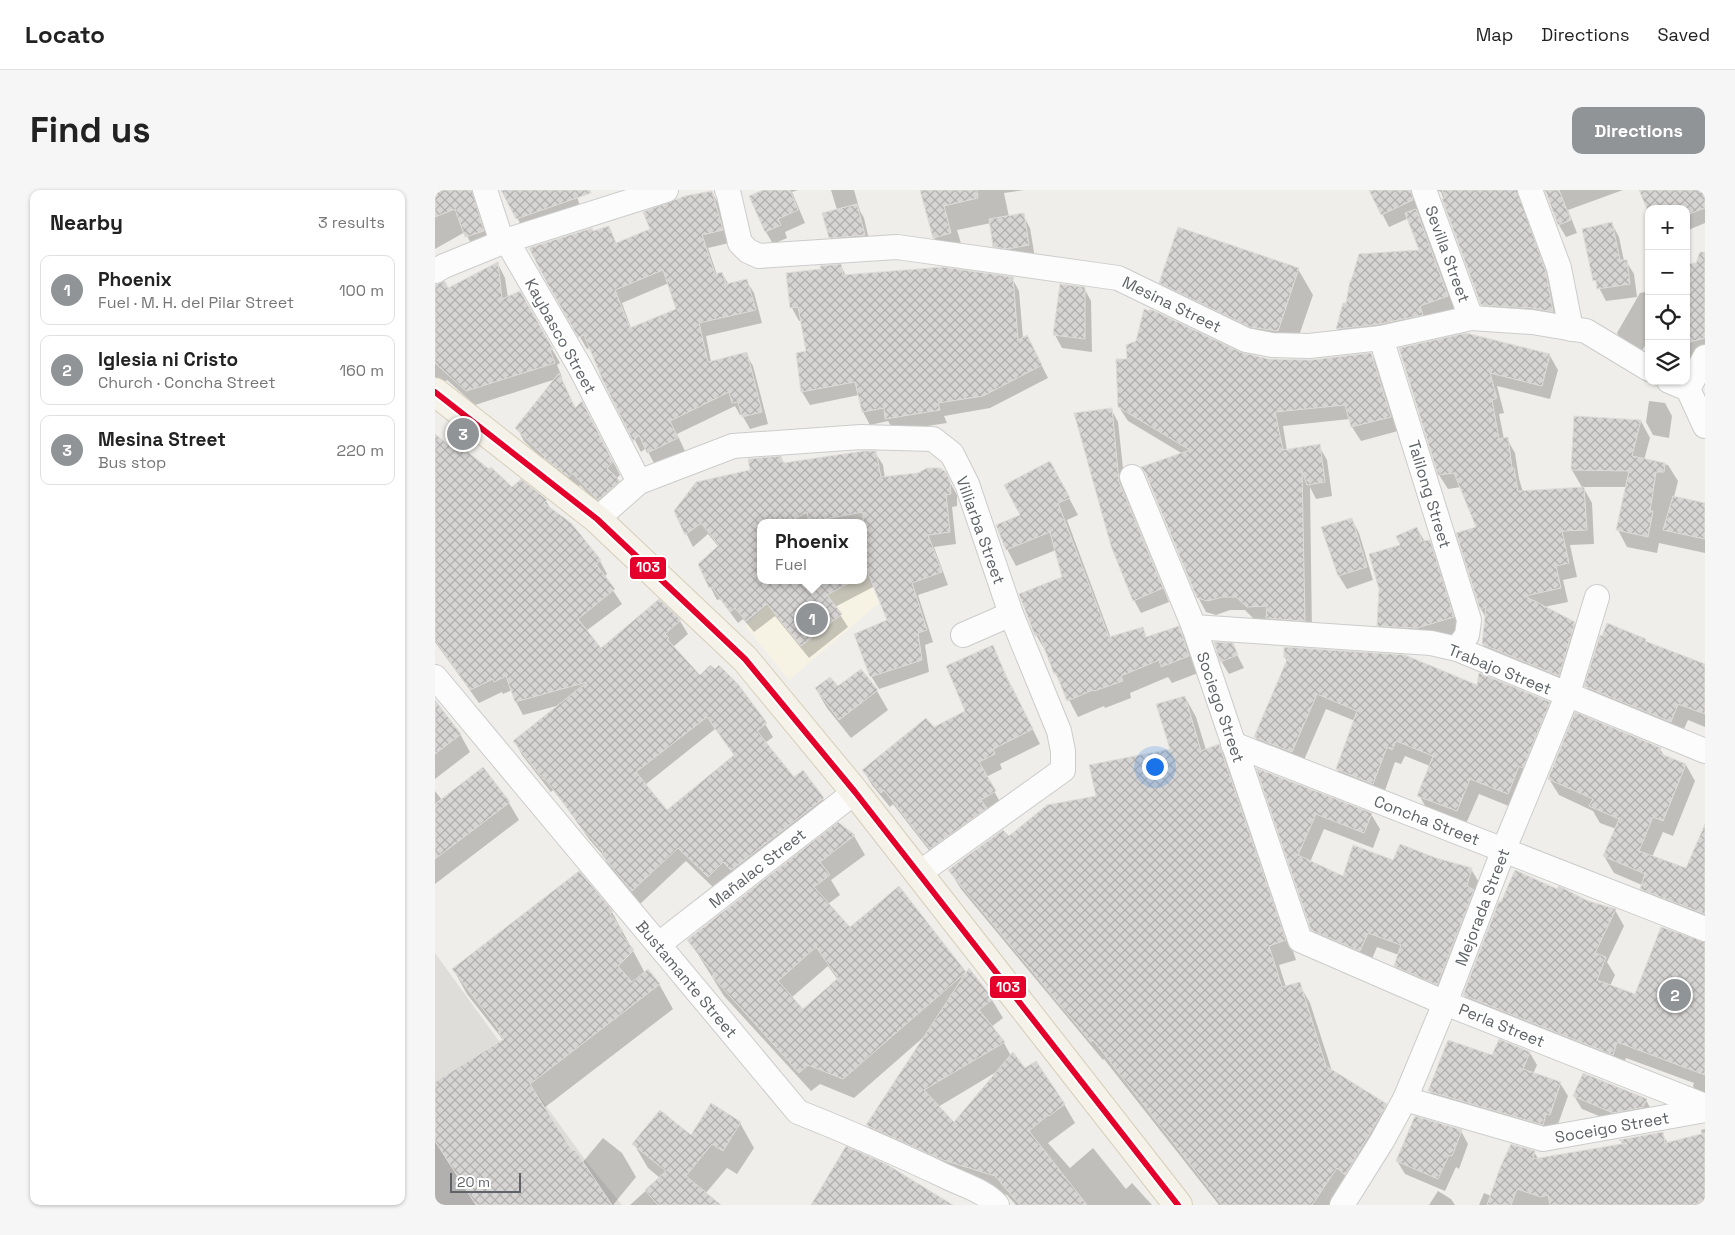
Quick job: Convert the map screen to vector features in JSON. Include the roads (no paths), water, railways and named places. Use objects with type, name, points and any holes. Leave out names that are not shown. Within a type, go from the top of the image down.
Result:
[{"type":"main road","points":[[435,392],[597,519],[745,659],[855,792],[1178,1205]]},
{"type":"street","name":"Kaybasco Street","points":[[485,190],[499,233],[505,240],[581,369],[639,482]]},
{"type":"street","points":[[435,271],[505,240],[666,190]]},
{"type":"street","name":"Mesina Street","points":[[727,190],[729,191],[740,243],[748,251],[759,256],[897,247],[1118,278],[1246,340],[1272,345],[1309,346],[1381,338],[1471,318],[1532,322],[1586,331],[1645,367]]},
{"type":"street","name":"Sevilla Street","points":[[1424,190],[1471,318]]},
{"type":"street","points":[[1530,190],[1559,268],[1571,329]]},
{"type":"street","name":"Talilong Street","points":[[1381,338],[1469,620],[1467,635],[1457,649]]},
{"type":"street","points":[[1690,373],[1705,357]]},
{"type":"street","points":[[1678,385],[1705,426]]},
{"type":"street","name":"Villiarba Street","points":[[597,519],[639,482],[733,446],[861,437],[933,439],[952,454],[967,484],[1011,614],[1059,732],[1063,751],[1063,770],[918,874]]},
{"type":"street","name":"Sociego Street","points":[[1132,478],[1194,627],[1300,940]]},
{"type":"street","name":"Mejorada Street","points":[[1342,1205],[1382,1142],[1405,1099],[1567,696],[1597,597]]},
{"type":"street","points":[[963,635],[1011,614]]},
{"type":"street","name":"Trabajo Street","points":[[1194,627],[1431,643],[1457,649],[1567,696],[1705,751]]},
{"type":"street","name":"Bustamante Street","points":[[435,677],[798,1112],[861,1137],[941,1174],[990,1198],[997,1205]]},
{"type":"street","name":"Concha Street","points":[[1233,744],[1705,929]]},
{"type":"street","name":"Mañalac Street","points":[[659,944],[855,792]]},
{"type":"street","name":"Perla Street","points":[[1300,940],[1445,1003],[1705,1106]]},
{"type":"street","name":"Soceigo Street","points":[[1405,1099],[1543,1140],[1705,1110]]},
{"type":"place","name":"Mesina Street","points":[[463,434]]},
{"type":"place","name":"Phoenix","points":[[812,619]]},
{"type":"place","name":"Iglesia ni Cristo","points":[[1675,995]]}]
